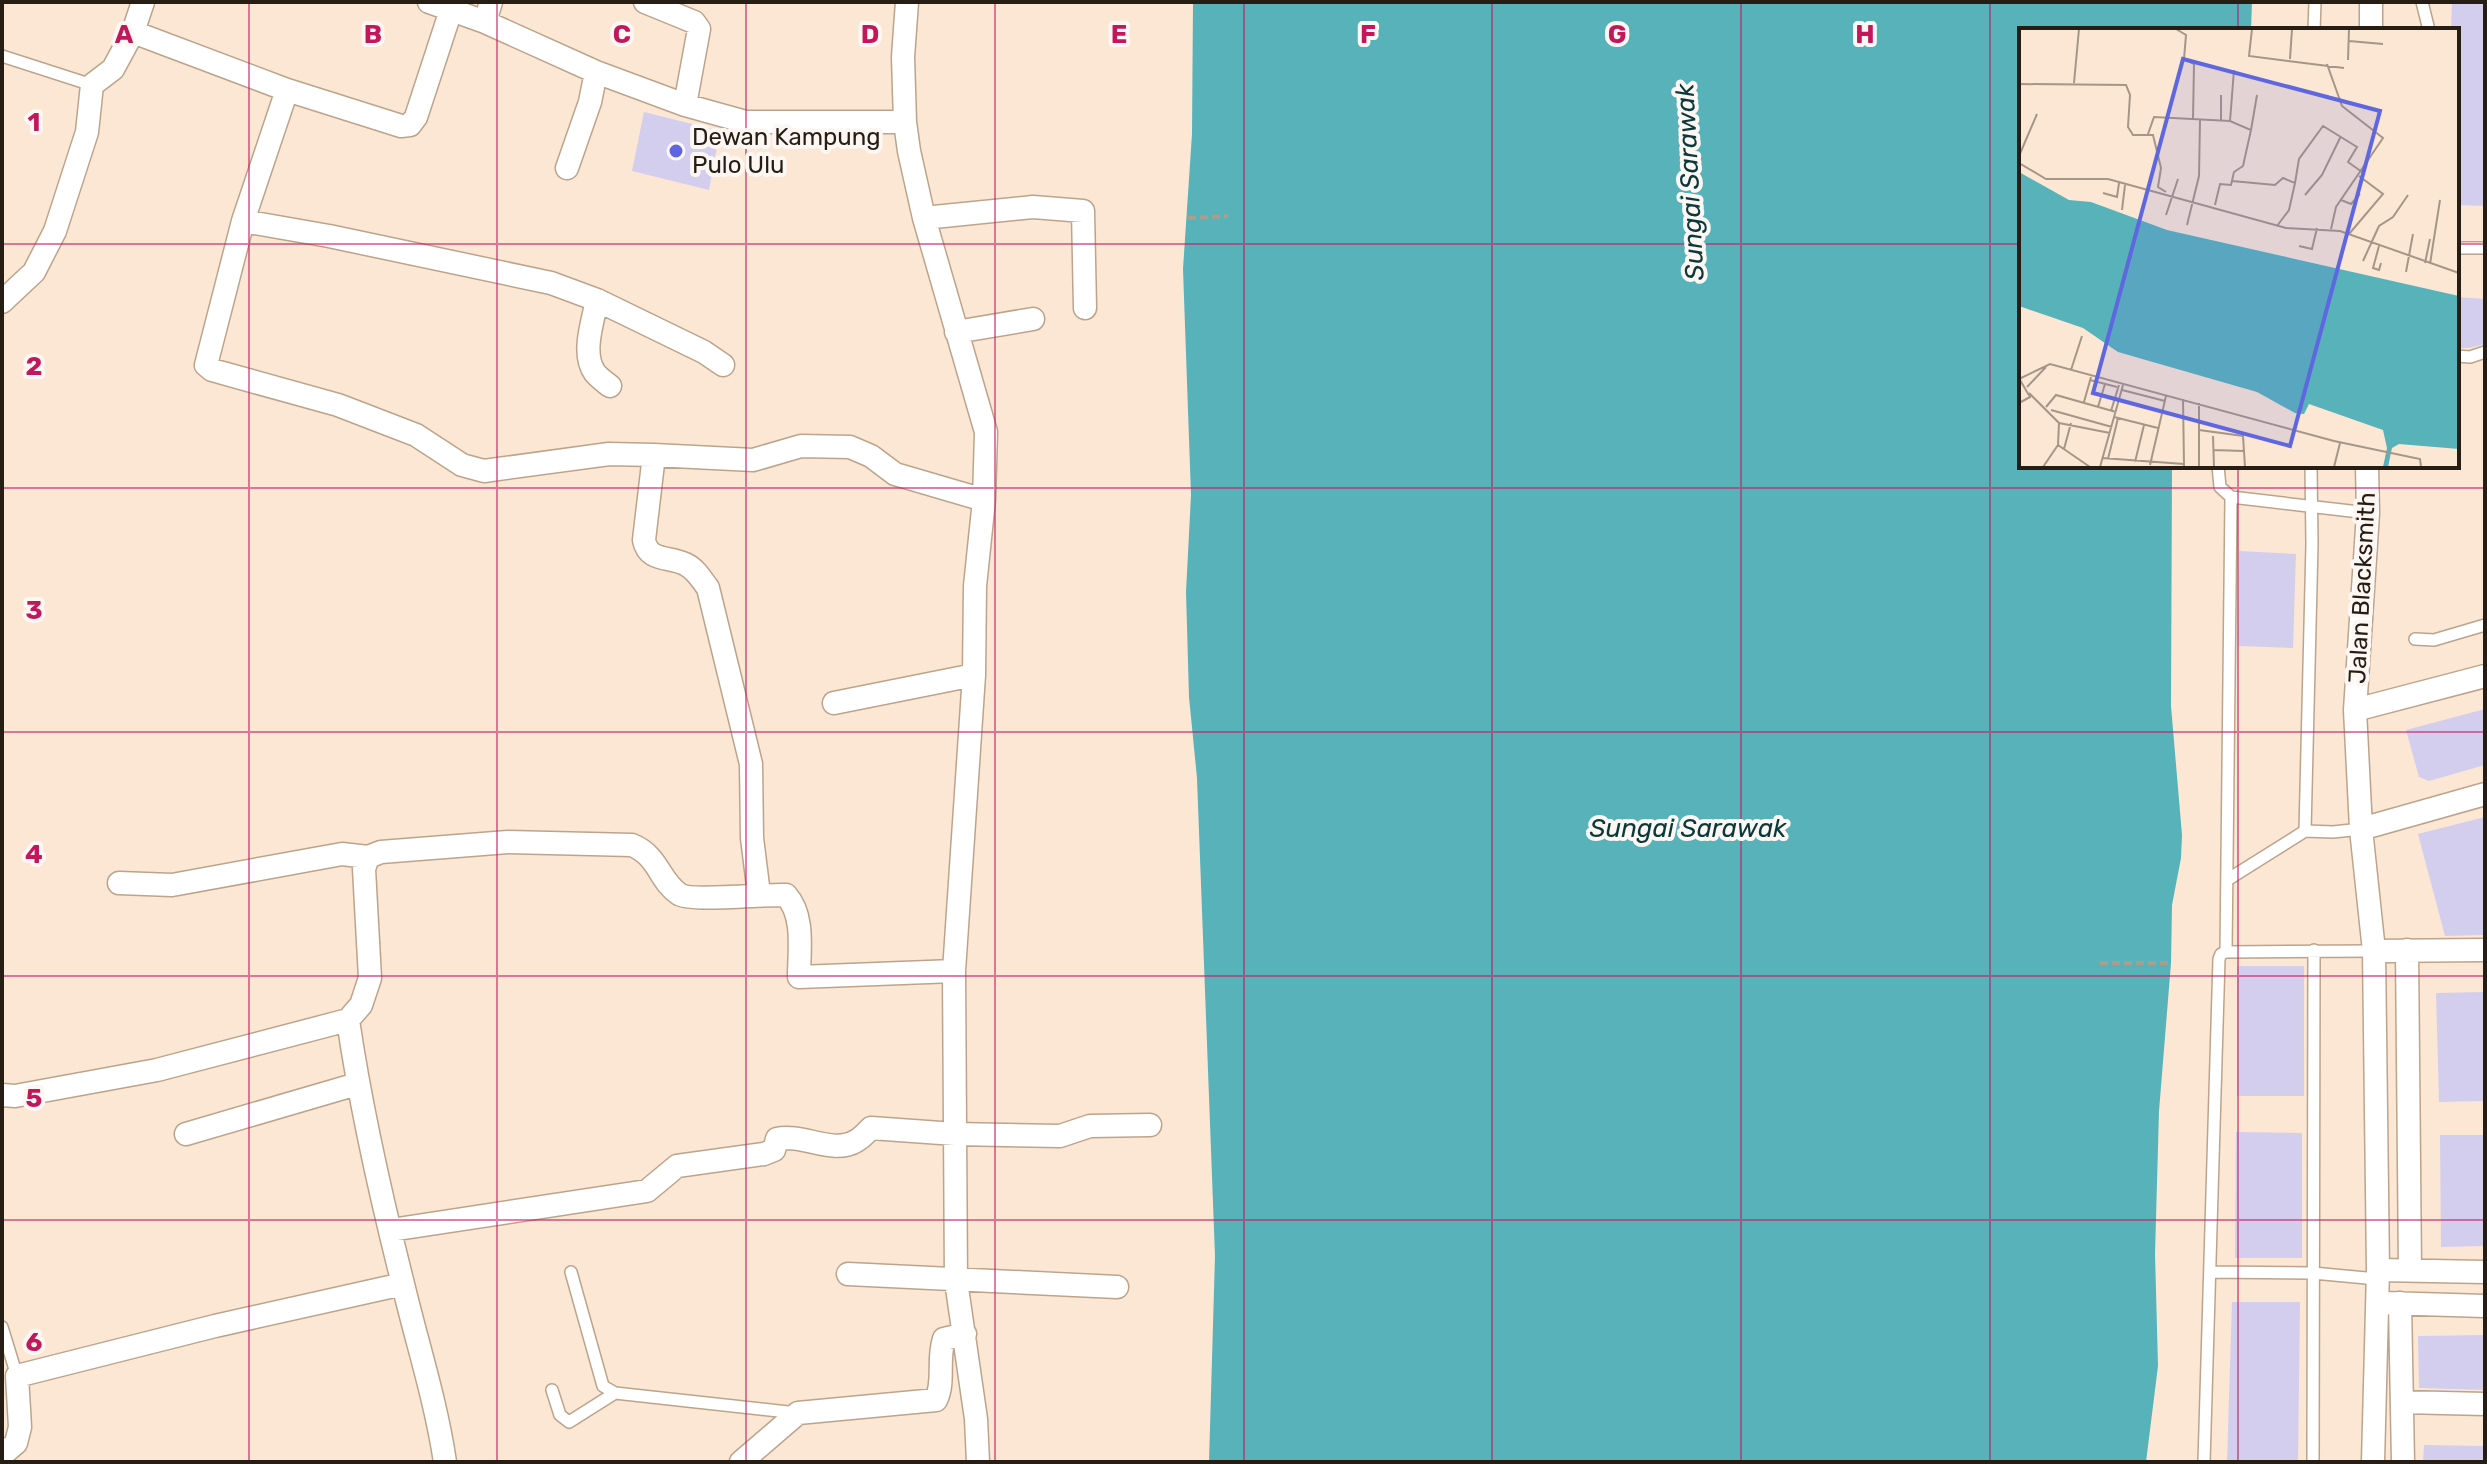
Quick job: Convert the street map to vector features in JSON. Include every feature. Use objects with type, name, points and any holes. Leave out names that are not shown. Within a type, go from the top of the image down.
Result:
[{"type":"street","points":[[2,302],[34,272],[55,231],[87,132],[92,85],[113,69],[133,32],[143,2]]},
{"type":"street","points":[[645,2],[694,22],[699,29],[685,105]]},
{"type":"street","points":[[907,2],[903,57],[905,122],[924,218],[986,432],[984,500],[975,586],[974,675],[954,971],[956,1281],[976,1419],[978,1462]]},
{"type":"street","points":[[2371,2],[2371,28]]},
{"type":"street","points":[[133,32],[287,90],[401,126],[410,125],[416,117],[440,6],[488,12],[596,72],[685,105],[746,122],[905,122]]},
{"type":"street","points":[[567,168],[590,102],[596,72]]},
{"type":"street","points":[[287,90],[243,221],[208,355],[206,365],[212,370],[351,410],[416,435],[462,465],[484,471],[609,454],[753,460],[801,446],[850,447],[871,456],[895,474],[984,500]]},
{"type":"street","points":[[924,218],[1033,207],[1083,211],[1085,308]]},
{"type":"street","points":[[243,221],[551,283],[597,300],[704,352],[723,365]]},
{"type":"street","points":[[597,300],[590,335],[590,363],[595,373],[610,386]]},
{"type":"street","points":[[956,332],[1033,319]]},
{"type":"street","points":[[654,455],[644,540],[646,549],[652,556],[685,564],[697,573],[708,588],[751,764],[752,838],[759,894]]},
{"type":"street","name":"Jalan Blacksmith","points":[[2367,468],[2368,513],[2355,710],[2361,829],[2374,951],[2378,1274],[2373,1462]]},
{"type":"street","points":[[834,703],[974,675]]},
{"type":"street","points":[[2355,710],[2485,676]]},
{"type":"street","points":[[2361,829],[2485,794]]},
{"type":"street","points":[[119,883],[172,885],[342,854],[368,857],[381,852],[508,842],[632,845],[646,851],[677,894],[690,899],[786,895],[794,904],[798,919],[799,977],[954,971]]},
{"type":"street","points":[[2,1095],[15,1096],[157,1070],[348,1020],[361,1005],[370,978],[364,869],[368,857]]},
{"type":"street","points":[[2407,950],[2410,1270]]},
{"type":"street","points":[[2374,951],[2485,950]]},
{"type":"street","points":[[348,1020],[357,1084],[438,1419],[445,1462]]},
{"type":"street","points":[[186,1134],[357,1084]]},
{"type":"street","points":[[391,1230],[647,1191],[677,1166],[764,1154],[774,1150],[777,1139],[789,1137],[838,1146],[856,1142],[871,1128],[955,1134],[1060,1136],[1090,1126],[1150,1125]]},
{"type":"street","points":[[2378,1274],[2410,1270],[2485,1272]]},
{"type":"street","points":[[848,1274],[1117,1287]]},
{"type":"street","points":[[2,1455],[16,1443],[20,1427],[17,1376],[215,1326],[403,1284]]},
{"type":"street","points":[[2377,1302],[2485,1306]]},
{"type":"street","points":[[2400,1303],[2403,1462]]},
{"type":"street","points":[[741,1462],[798,1413],[936,1400],[940,1393],[939,1364],[944,1339],[965,1334]]},
{"type":"street","points":[[2402,1402],[2485,1404]]},
{"type":"lane","points":[[2314,28],[2315,2]]},
{"type":"lane","points":[[2422,2],[2428,28]]},
{"type":"lane","points":[[2,56],[92,85]]},
{"type":"lane","points":[[2459,248],[2485,248]]},
{"type":"lane","points":[[2459,356],[2470,357],[2485,352]]},
{"type":"lane","points":[[2218,468],[2220,487],[2231,497],[2368,513]]},
{"type":"lane","points":[[2305,831],[2312,558],[2311,468]]},
{"type":"lane","points":[[2226,952],[2231,497]]},
{"type":"lane","points":[[2415,639],[2434,640],[2485,625]]},
{"type":"lane","points":[[2227,880],[2305,831],[2361,829]]},
{"type":"lane","points":[[2313,1462],[2314,950]]},
{"type":"lane","points":[[2204,1462],[2219,959],[2226,952],[2374,951]]},
{"type":"lane","points":[[571,1272],[603,1386],[615,1393],[798,1413]]},
{"type":"lane","points":[[2211,1272],[2378,1274]]},
{"type":"lane","points":[[2,1327],[17,1376]]},
{"type":"lane","points":[[552,1390],[560,1415],[569,1422],[615,1393]]},
{"type":"path","points":[[1188,218],[1228,216]]},
{"type":"path","points":[[2100,963],[2171,963]]},
{"type":"water","name":"Sungai Sarawak","points":[[1193,2],[2252,2],[2251,28],[2019,28],[2019,468],[2172,468],[2171,706],[2182,835],[2172,905],[2171,963],[2159,1111],[2155,1254],[2158,1366],[2146,1462],[1209,1462],[1215,1256],[1197,778],[1189,697],[1186,592],[1191,495],[1183,269],[1192,134]]},
{"type":"building","points":[[2452,2],[2485,2],[2485,206],[2459,205],[2459,28],[2451,28]]},
{"type":"building","name":"Dewan Kampung Pulo Ulu","points":[[644,112],[720,131],[709,190],[632,171]]},
{"type":"building","points":[[2459,297],[2485,299],[2485,344],[2459,348]]},
{"type":"building","points":[[2239,551],[2296,554],[2293,648],[2238,646]]},
{"type":"building","points":[[2485,709],[2485,765],[2429,781],[2419,777],[2406,730]]},
{"type":"building","points":[[2485,817],[2485,935],[2445,936],[2418,834]]},
{"type":"building","points":[[2237,966],[2304,966],[2304,1096],[2237,1096]]},
{"type":"building","points":[[2485,992],[2485,1101],[2439,1102],[2436,993]]},
{"type":"building","points":[[2236,1132],[2302,1133],[2302,1258],[2235,1258]]},
{"type":"building","points":[[2440,1135],[2485,1135],[2485,1246],[2441,1247]]},
{"type":"building","points":[[2232,1302],[2300,1302],[2298,1462],[2227,1462]]},
{"type":"building","points":[[2485,1335],[2485,1390],[2419,1388],[2418,1336]]},
{"type":"building","points":[[2424,1445],[2485,1446],[2485,1462],[2423,1462]]},
{"type":"place","name":"Dewan Kampung Pulo Ulu","points":[[676,151]]}]
